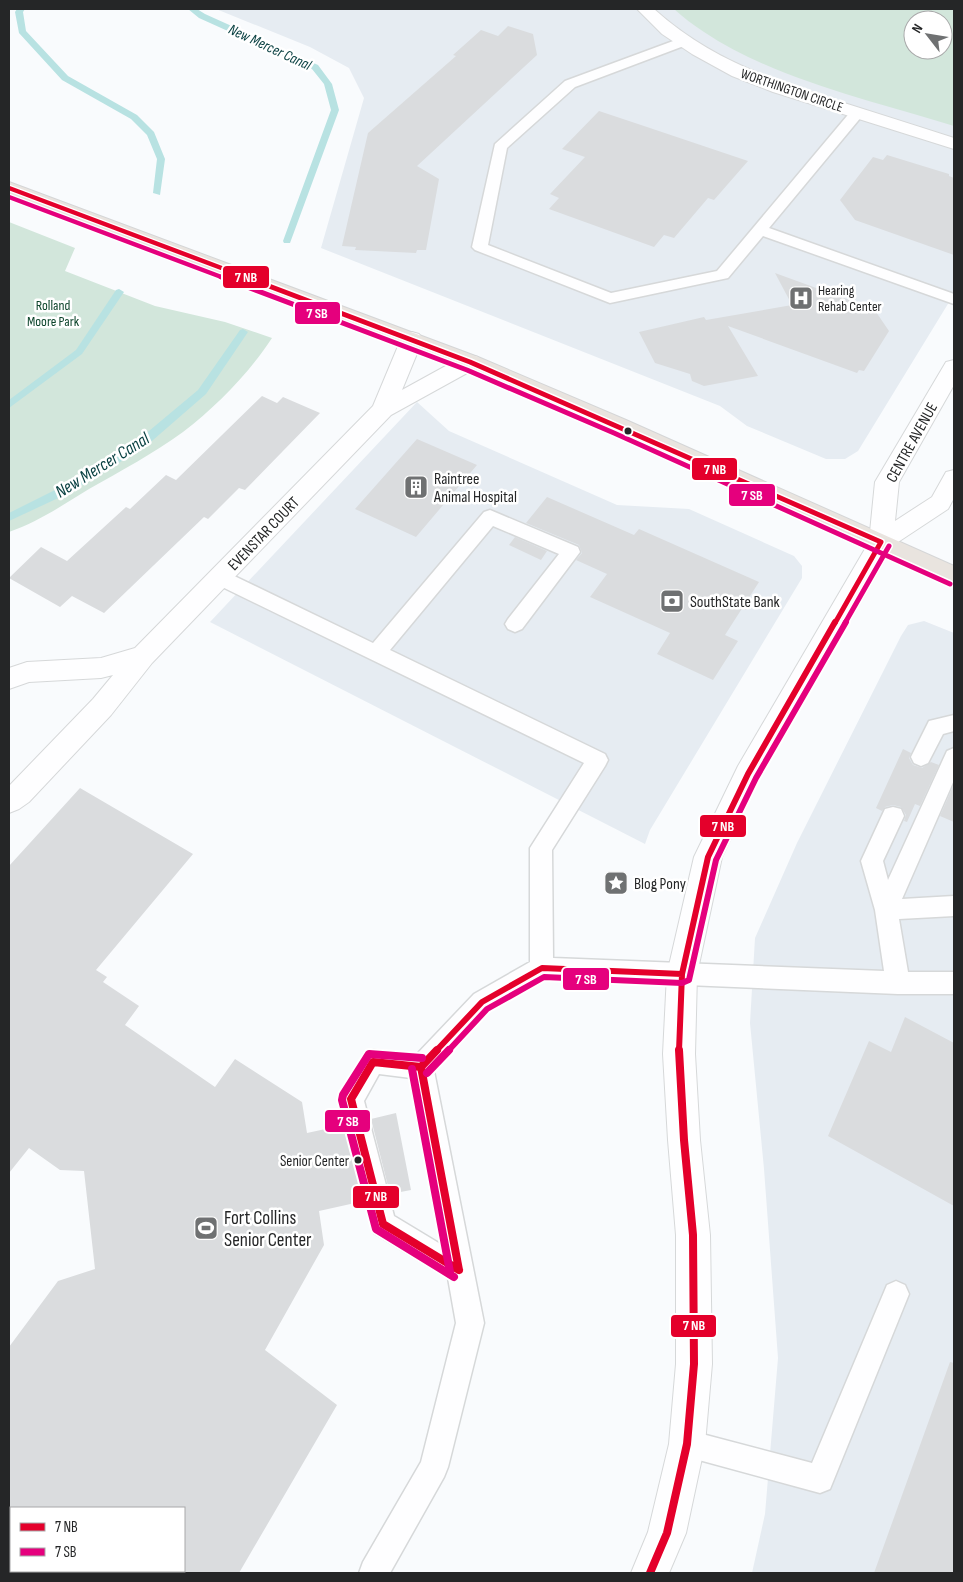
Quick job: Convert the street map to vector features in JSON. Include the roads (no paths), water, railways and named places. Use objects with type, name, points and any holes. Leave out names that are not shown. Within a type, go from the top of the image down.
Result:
[{"type":"main road","points":[[9,188],[470,362],[881,542],[954,576]]},
{"type":"street","name":"WORTHINGTON CIRCLE","points":[[645,9],[668,30],[684,41],[738,72],[779,88],[954,144]]},
{"type":"street","name":"EVENSTAR COURT","points":[[383,410],[412,339]]},
{"type":"street","name":"EVENSTAR COURT","points":[[9,801],[20,794],[102,707],[142,656],[383,410],[470,362]]},
{"type":"street","name":"CENTRE AVENUE","points":[[881,542],[886,482],[954,367]]},
{"type":"street","points":[[650,1573],[667,1533],[687,1444],[694,1364],[693,1255],[679,1054],[682,974],[708,857],[748,774],[881,542],[940,503],[954,478]]},
{"type":"street","name":"EVENSTAR COURT","points":[[9,679],[27,672],[101,668],[142,656]]},
{"type":"lane","points":[[684,41],[570,84],[500,147],[480,247],[610,298],[722,275],[857,113]]},
{"type":"lane","points":[[760,230],[954,299]]},
{"type":"lane","points":[[376,653],[490,517],[570,552],[515,624]]},
{"type":"lane","points":[[219,578],[598,760],[541,848],[542,968]]},
{"type":"lane","points":[[921,757],[936,727],[954,723]]},
{"type":"lane","points":[[886,910],[954,757]]},
{"type":"lane","points":[[893,816],[872,861],[886,910],[898,983]]},
{"type":"lane","points":[[886,910],[954,906]]},
{"type":"lane","points":[[421,1067],[482,1002],[542,968],[898,983],[954,983]]},
{"type":"lane","points":[[421,1067],[373,1062],[351,1099],[383,1224],[459,1270]]},
{"type":"lane","points":[[374,1573],[434,1467],[470,1323],[421,1067]]},
{"type":"lane","points":[[687,1444],[820,1479],[896,1294]]},
{"type":"waterway","points":[[21,9],[19,12],[22,31],[65,78],[134,117],[151,134],[161,159],[157,193]]},
{"type":"waterway","name":"New Mercer Canal","points":[[192,9],[202,16],[315,67],[328,84],[335,110],[287,241]]},
{"type":"waterway","points":[[9,405],[79,352],[119,292]]},
{"type":"waterway","name":"New Mercer Canal","points":[[9,517],[65,490],[141,444],[202,392],[243,332]]},
{"type":"place","name":"Hearing Rehab Center","points":[[801,298]]},
{"type":"place","name":"Raintree Animal Hospital","points":[[416,487]]},
{"type":"place","name":"SouthState Bank","points":[[672,601]]},
{"type":"place","name":"Blog Pony","points":[[616,883]]},
{"type":"place","name":"Senior Center","points":[[358,1160]]},
{"type":"place","name":"Fort Collins Senior Center","points":[[206,1228]]},
{"type":"park label","name":"Rolland Moore Park","points":[[53,314]]}]
